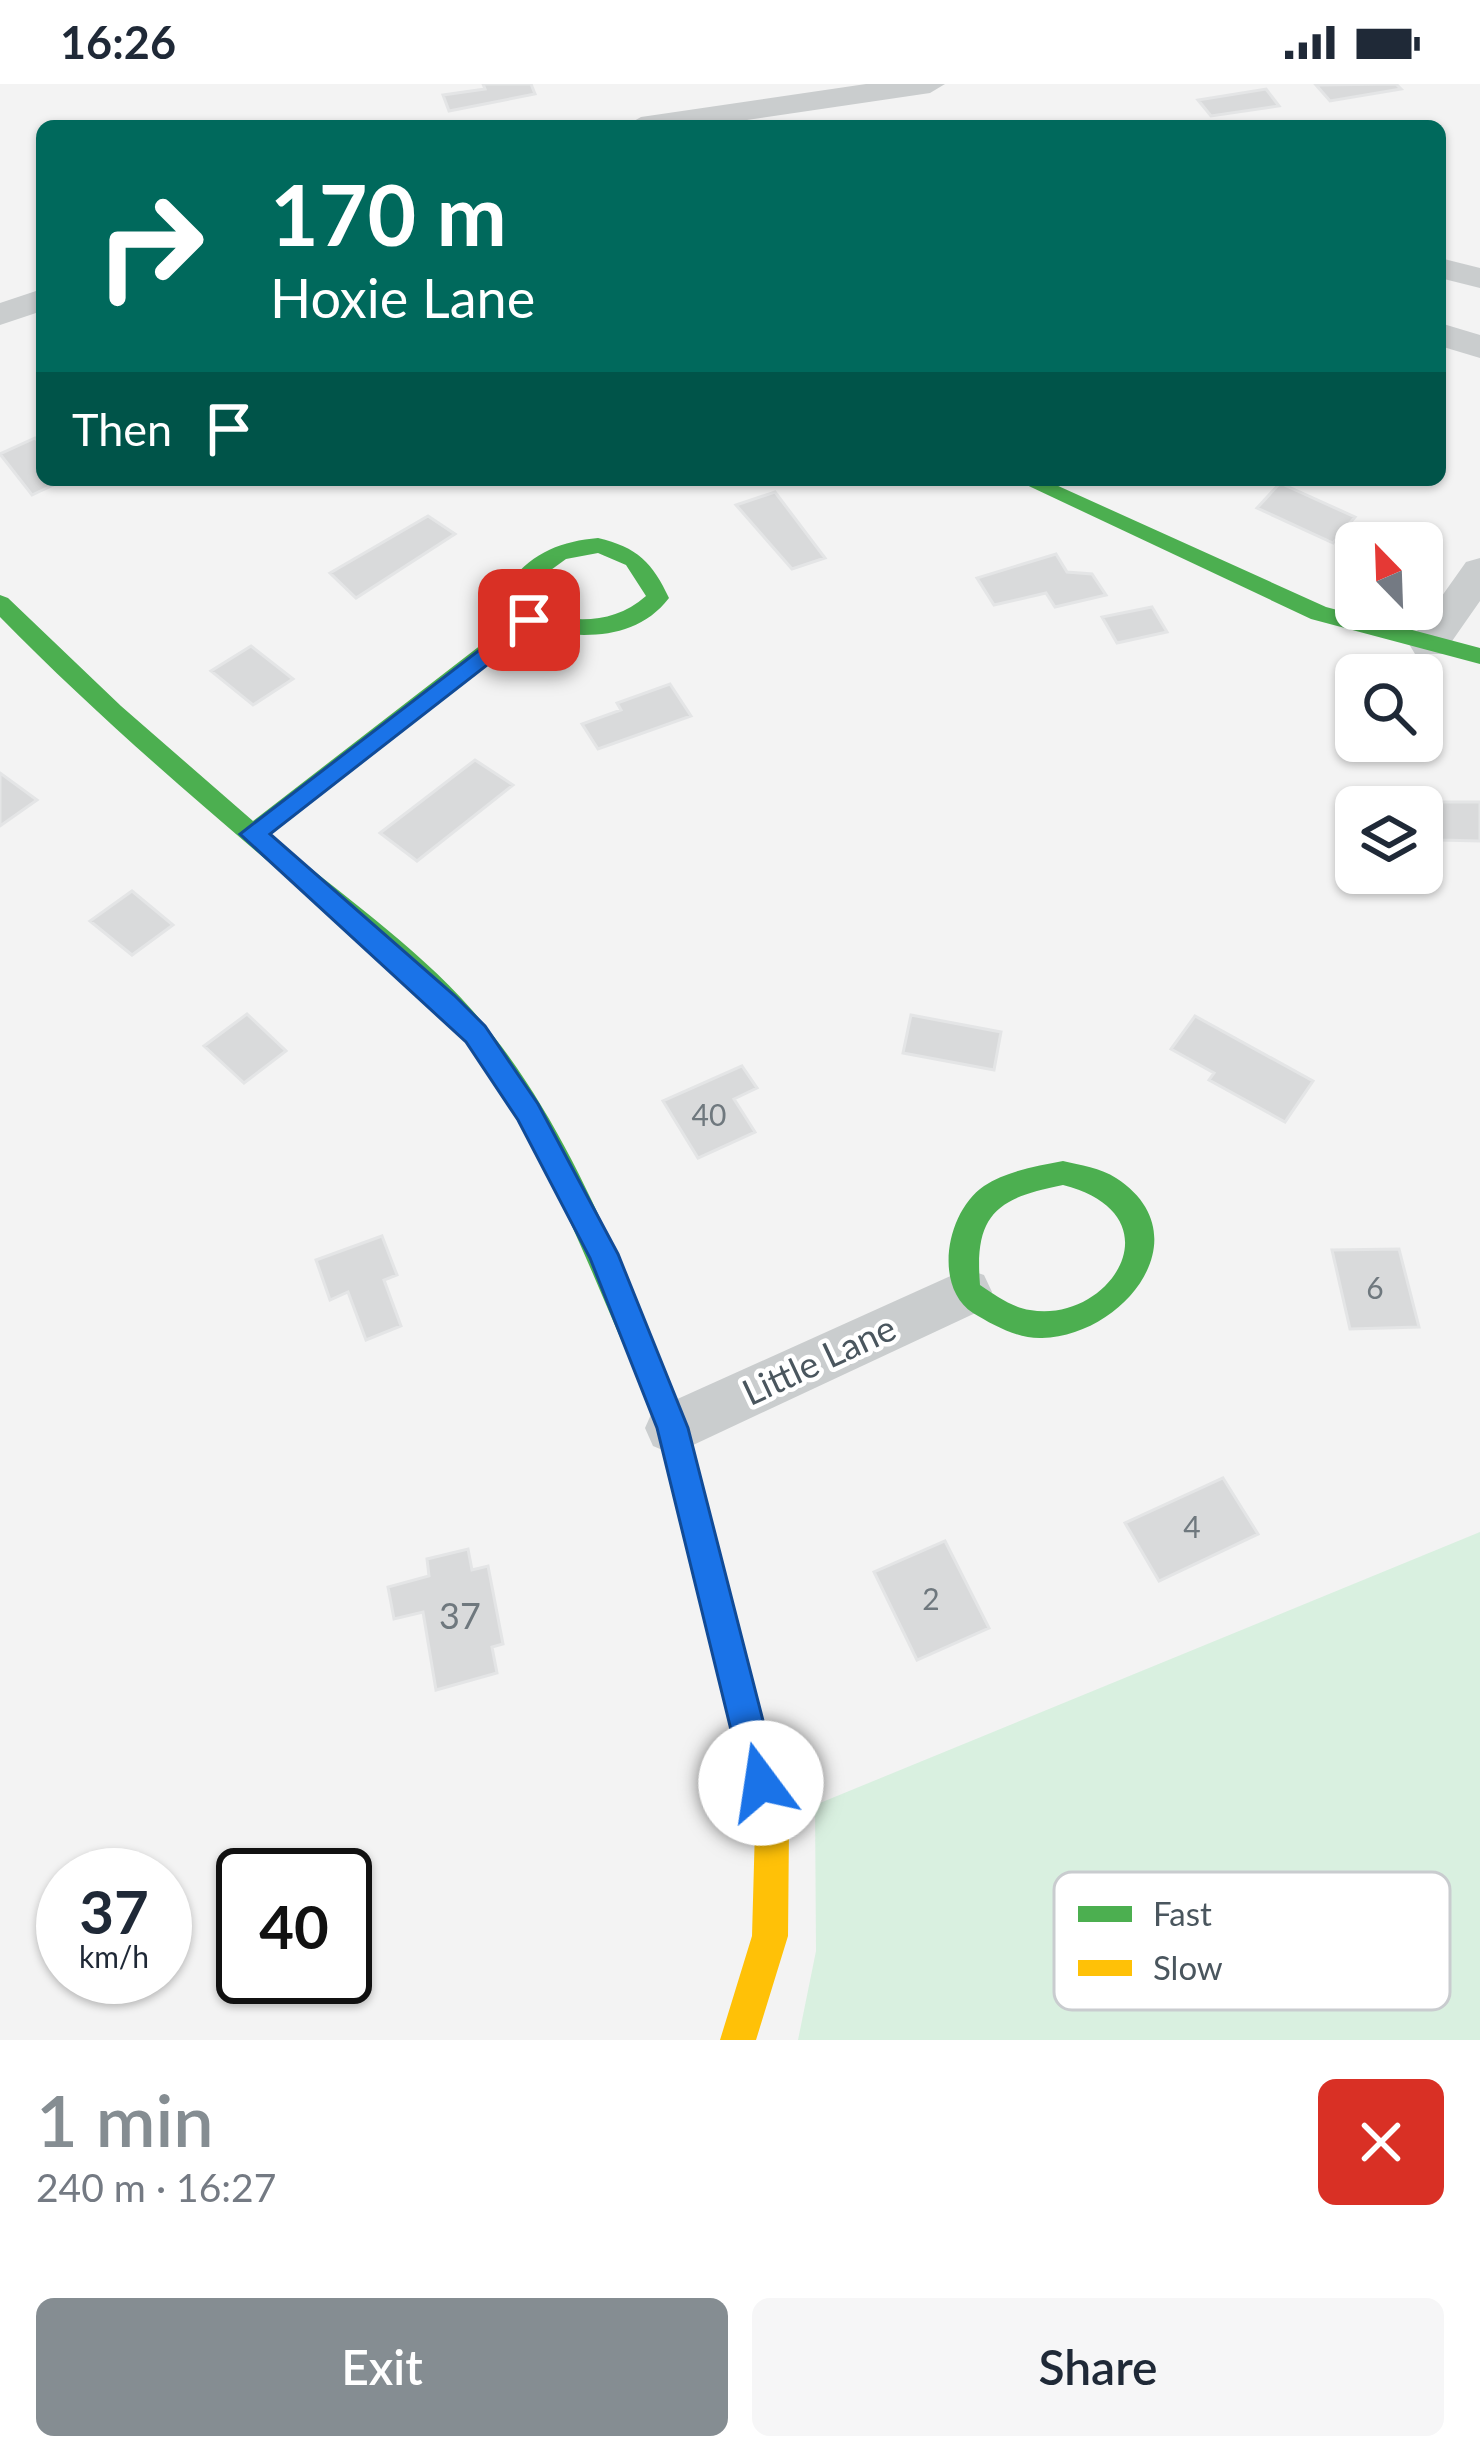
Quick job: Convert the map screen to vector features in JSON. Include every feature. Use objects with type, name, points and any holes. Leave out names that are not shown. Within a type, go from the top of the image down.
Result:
[{"type":"street","points":[[670,120],[734,107],[930,84]]},
{"type":"street","points":[[1446,270],[1480,278]]},
{"type":"street","points":[[0,316],[36,301]]},
{"type":"street","points":[[1446,336],[1480,347]]},
{"type":"street","points":[[1040,486],[1250,586],[1374,632],[1480,656]]},
{"type":"street","points":[[253,834],[529,620],[593,632],[621,628],[642,617],[658,598],[656,582],[646,564],[628,551],[584,544],[559,549],[543,555],[522,581],[529,620]]},
{"type":"street","points":[[1429,644],[1480,571]]},
{"type":"street","points":[[0,603],[86,693],[414,971],[476,1034],[528,1112],[603,1254],[672,1428],[772,1828],[778,1890],[764,1984],[738,2040]]},
{"type":"street","points":[[1063,1173],[1106,1186],[1131,1207],[1142,1238],[1141,1263],[1125,1291],[1094,1317],[1047,1324],[1007,1318],[966,1292],[960,1260],[964,1224],[990,1192],[1028,1177],[1063,1173]]},
{"type":"street","name":"Little Lane","points":[[672,1428],[966,1292]]},
{"type":"green space","points":[[1480,1532],[1480,2040],[798,2040],[816,1951],[815,1805]]},
{"type":"building","points":[[483,84],[531,84],[535,94],[449,111],[443,95],[485,89]]},
{"type":"building","points":[[1396,84],[1401,89],[1330,101],[1316,85]]},
{"type":"building","points":[[1266,89],[1279,106],[1211,116],[1198,100]]},
{"type":"building","points":[[35,438],[36,486],[51,486],[32,495],[0,454]]},
{"type":"building","points":[[1277,486],[1287,486],[1355,517],[1351,522],[1335,522],[1333,543],[1257,508]]},
{"type":"building","points":[[775,492],[825,558],[792,569],[736,505]]},
{"type":"building","points":[[428,516],[455,534],[356,598],[330,573]]},
{"type":"building","points":[[1056,554],[1067,572],[1092,574],[1106,595],[1055,607],[1046,593],[994,605],[977,578]]},
{"type":"building","points":[[1152,607],[1167,632],[1117,643],[1102,617]]},
{"type":"building","points":[[251,646],[293,679],[253,705],[211,671]]},
{"type":"building","points":[[670,684],[691,716],[598,749],[582,724],[621,710],[617,703]]},
{"type":"building","points":[[475,760],[513,785],[417,861],[380,833]]},
{"type":"building","points":[[0,773],[37,800],[0,826]]},
{"type":"building","points":[[1443,802],[1480,802],[1480,841],[1443,840]]},
{"type":"building","points":[[132,891],[173,925],[132,955],[90,921]]},
{"type":"building","points":[[247,1014],[286,1051],[244,1083],[204,1046]]},
{"type":"building","points":[[911,1015],[1001,1032],[994,1070],[903,1053]]},
{"type":"building","points":[[1195,1016],[1313,1081],[1285,1122],[1209,1080],[1214,1073],[1171,1049]]},
{"type":"building","points":[[742,1066],[757,1088],[734,1099],[755,1132],[698,1158],[663,1101]]},
{"type":"building","points":[[382,1236],[397,1275],[384,1280],[401,1326],[366,1340],[348,1292],[330,1300],[316,1260]]},
{"type":"building","points":[[1399,1249],[1419,1327],[1350,1329],[1332,1250]]},
{"type":"building","points":[[1223,1478],[1258,1534],[1159,1581],[1125,1523]]},
{"type":"building","points":[[945,1541],[989,1628],[917,1660],[874,1572]]},
{"type":"building","points":[[468,1549],[472,1570],[488,1566],[503,1644],[492,1647],[497,1673],[436,1690],[423,1612],[394,1619],[388,1587],[429,1576],[427,1559]]},
{"type":"traffic: fast","points":[[1040,486],[1319,613],[1480,656]]},
{"type":"traffic: fast","points":[[253,834],[529,620],[522,581],[558,553],[578,547],[617,550],[648,576],[658,598],[629,619],[598,628],[529,620]]},
{"type":"traffic: fast","points":[[0,603],[151,747],[398,955],[460,1014],[504,1072],[549,1148],[641,1350]]},
{"type":"traffic: fast","points":[[1063,1173],[1102,1184],[1130,1207],[1140,1230],[1140,1253],[1115,1295],[1093,1311],[1068,1321],[1020,1322],[966,1292],[965,1240],[971,1221],[995,1194],[1063,1173]]},
{"type":"traffic: slow","points":[[641,1350],[672,1428],[772,1828],[770,1936],[738,2040]]},
{"type":"route","points":[[529,620],[253,834],[445,1002],[476,1034],[528,1112],[603,1254],[672,1428],[761,1783]]}]
